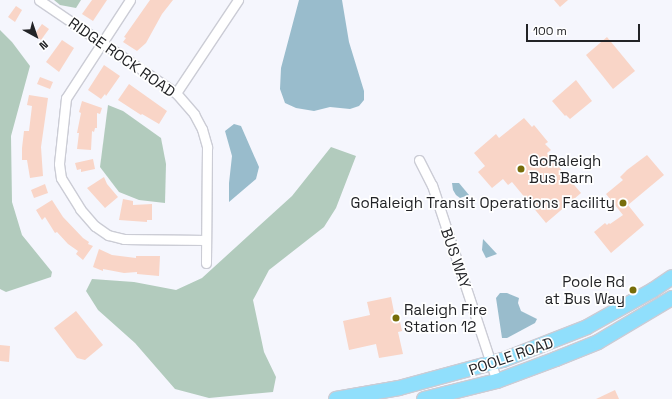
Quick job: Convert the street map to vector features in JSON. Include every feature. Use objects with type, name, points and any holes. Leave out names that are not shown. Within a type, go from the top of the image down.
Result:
[{"type":"main road","name":"POOLE ROAD","points":[[336,399],[399,388],[492,365],[587,327],[653,290],[672,277]]},
{"type":"main road","name":"POOLE ROAD","points":[[424,399],[497,381],[598,342],[672,298]]},
{"type":"street","name":"RIDGE ROCK ROAD","points":[[39,0],[176,93],[194,114],[202,129],[207,147],[206,263]]},
{"type":"street","points":[[130,0],[66,98],[59,164],[61,178],[69,193],[95,226],[108,235],[124,240],[206,240]]},
{"type":"street","points":[[176,93],[238,0]]},
{"type":"street","name":"BUS WAY","points":[[419,160],[432,185],[497,381]]},
{"type":"green space","points":[[54,0],[81,0],[76,8],[60,5]]},
{"type":"green space","points":[[0,30],[12,42],[30,66],[11,136],[12,202],[22,235],[52,272],[51,277],[6,292],[0,289]]},
{"type":"green space","points":[[108,105],[123,111],[161,138],[166,164],[165,203],[139,200],[119,192],[100,167]]},
{"type":"green space","points":[[331,147],[356,156],[336,208],[324,227],[269,270],[253,300],[264,352],[276,377],[273,392],[209,398],[175,389],[135,343],[98,310],[86,291],[92,279],[134,282],[176,290],[202,278],[292,196]]},
{"type":"water","points":[[299,0],[342,0],[349,42],[364,91],[364,100],[359,106],[350,109],[330,107],[314,111],[296,108],[285,103],[280,89],[281,68]]},
{"type":"water","points":[[234,124],[241,126],[259,167],[256,179],[229,202],[229,183],[232,156],[225,131]]},
{"type":"water","points":[[452,183],[459,183],[469,195],[460,198],[453,190]]},
{"type":"water","points":[[483,239],[497,254],[486,258],[482,250]]},
{"type":"water","points":[[500,293],[507,293],[519,298],[518,303],[521,311],[537,319],[535,323],[507,338],[502,338],[496,298]]},
{"type":"building","points":[[92,0],[107,0],[93,21],[82,14]]},
{"type":"building","points":[[150,0],[173,0],[162,14],[146,43],[137,51],[123,42],[126,38],[124,37]]},
{"type":"building","points":[[554,0],[568,0],[560,7]]},
{"type":"building","points":[[16,6],[22,10],[15,22],[8,17]]},
{"type":"building","points":[[42,24],[49,29],[41,40],[34,35]]},
{"type":"building","points":[[607,37],[635,71],[613,89],[586,55]]},
{"type":"building","points":[[62,40],[74,48],[59,72],[46,62]]},
{"type":"building","points":[[104,65],[120,76],[106,96],[105,94],[101,99],[88,90]]},
{"type":"building","points":[[40,77],[53,82],[50,89],[37,84]]},
{"type":"building","points":[[576,80],[592,101],[570,119],[566,115],[565,116],[552,101]]},
{"type":"building","points":[[129,84],[167,111],[159,124],[142,114],[141,115],[118,100]]},
{"type":"building","points":[[29,95],[48,98],[41,147],[43,176],[30,178],[27,160],[22,160],[24,131],[29,131],[32,106],[27,105]]},
{"type":"building","points":[[82,101],[102,108],[100,114],[97,113],[97,128],[95,128],[94,132],[92,131],[91,150],[77,149],[79,133],[77,133],[81,113],[79,112]]},
{"type":"building","name":"GoRaleigh Bus Barn","points":[[524,118],[532,127],[534,125],[548,142],[545,144],[551,150],[547,153],[581,193],[546,223],[512,182],[508,185],[503,179],[492,188],[478,172],[485,166],[474,153],[496,134],[499,138]]},
{"type":"building","name":"GoRaleigh Transit Operations Facility","points":[[647,155],[664,175],[628,205],[644,225],[611,253],[594,232],[605,223],[607,225],[609,223],[610,224],[623,215],[606,194],[623,180],[620,177],[627,170]]},
{"type":"building","points":[[93,159],[95,169],[81,172],[81,169],[77,170],[75,163]]},
{"type":"building","points":[[104,177],[107,184],[118,197],[105,208],[87,188]]},
{"type":"building","points":[[45,184],[48,193],[34,198],[31,190]]},
{"type":"building","points":[[123,199],[133,201],[133,205],[152,204],[152,220],[147,220],[147,222],[119,220]]},
{"type":"building","points":[[52,200],[63,217],[83,238],[89,242],[88,244],[93,246],[83,260],[76,254],[78,251],[68,244],[57,232],[55,233],[45,217],[42,220],[36,210]]},
{"type":"building","points":[[99,249],[112,255],[136,258],[136,256],[160,256],[159,276],[137,274],[137,272],[124,273],[103,269],[103,271],[93,267]]},
{"type":"building","points":[[391,297],[395,317],[399,317],[402,331],[398,332],[403,354],[379,358],[376,344],[349,350],[343,321],[370,315],[367,302]]},
{"type":"building","points":[[76,311],[103,345],[85,360],[77,358],[54,328]]},
{"type":"building","points":[[0,345],[10,346],[9,362],[0,361]]},
{"type":"building","points":[[615,390],[619,399],[596,399]]},
{"type":"place","name":"GoRaleigh Bus Barn","points":[[521,169]]},
{"type":"place","name":"GoRaleigh Transit Operations Facility","points":[[623,203]]},
{"type":"place","name":"Poole Rd at Bus Way","points":[[633,290]]},
{"type":"place","name":"Raleigh Fire Station 12","points":[[396,318]]}]
